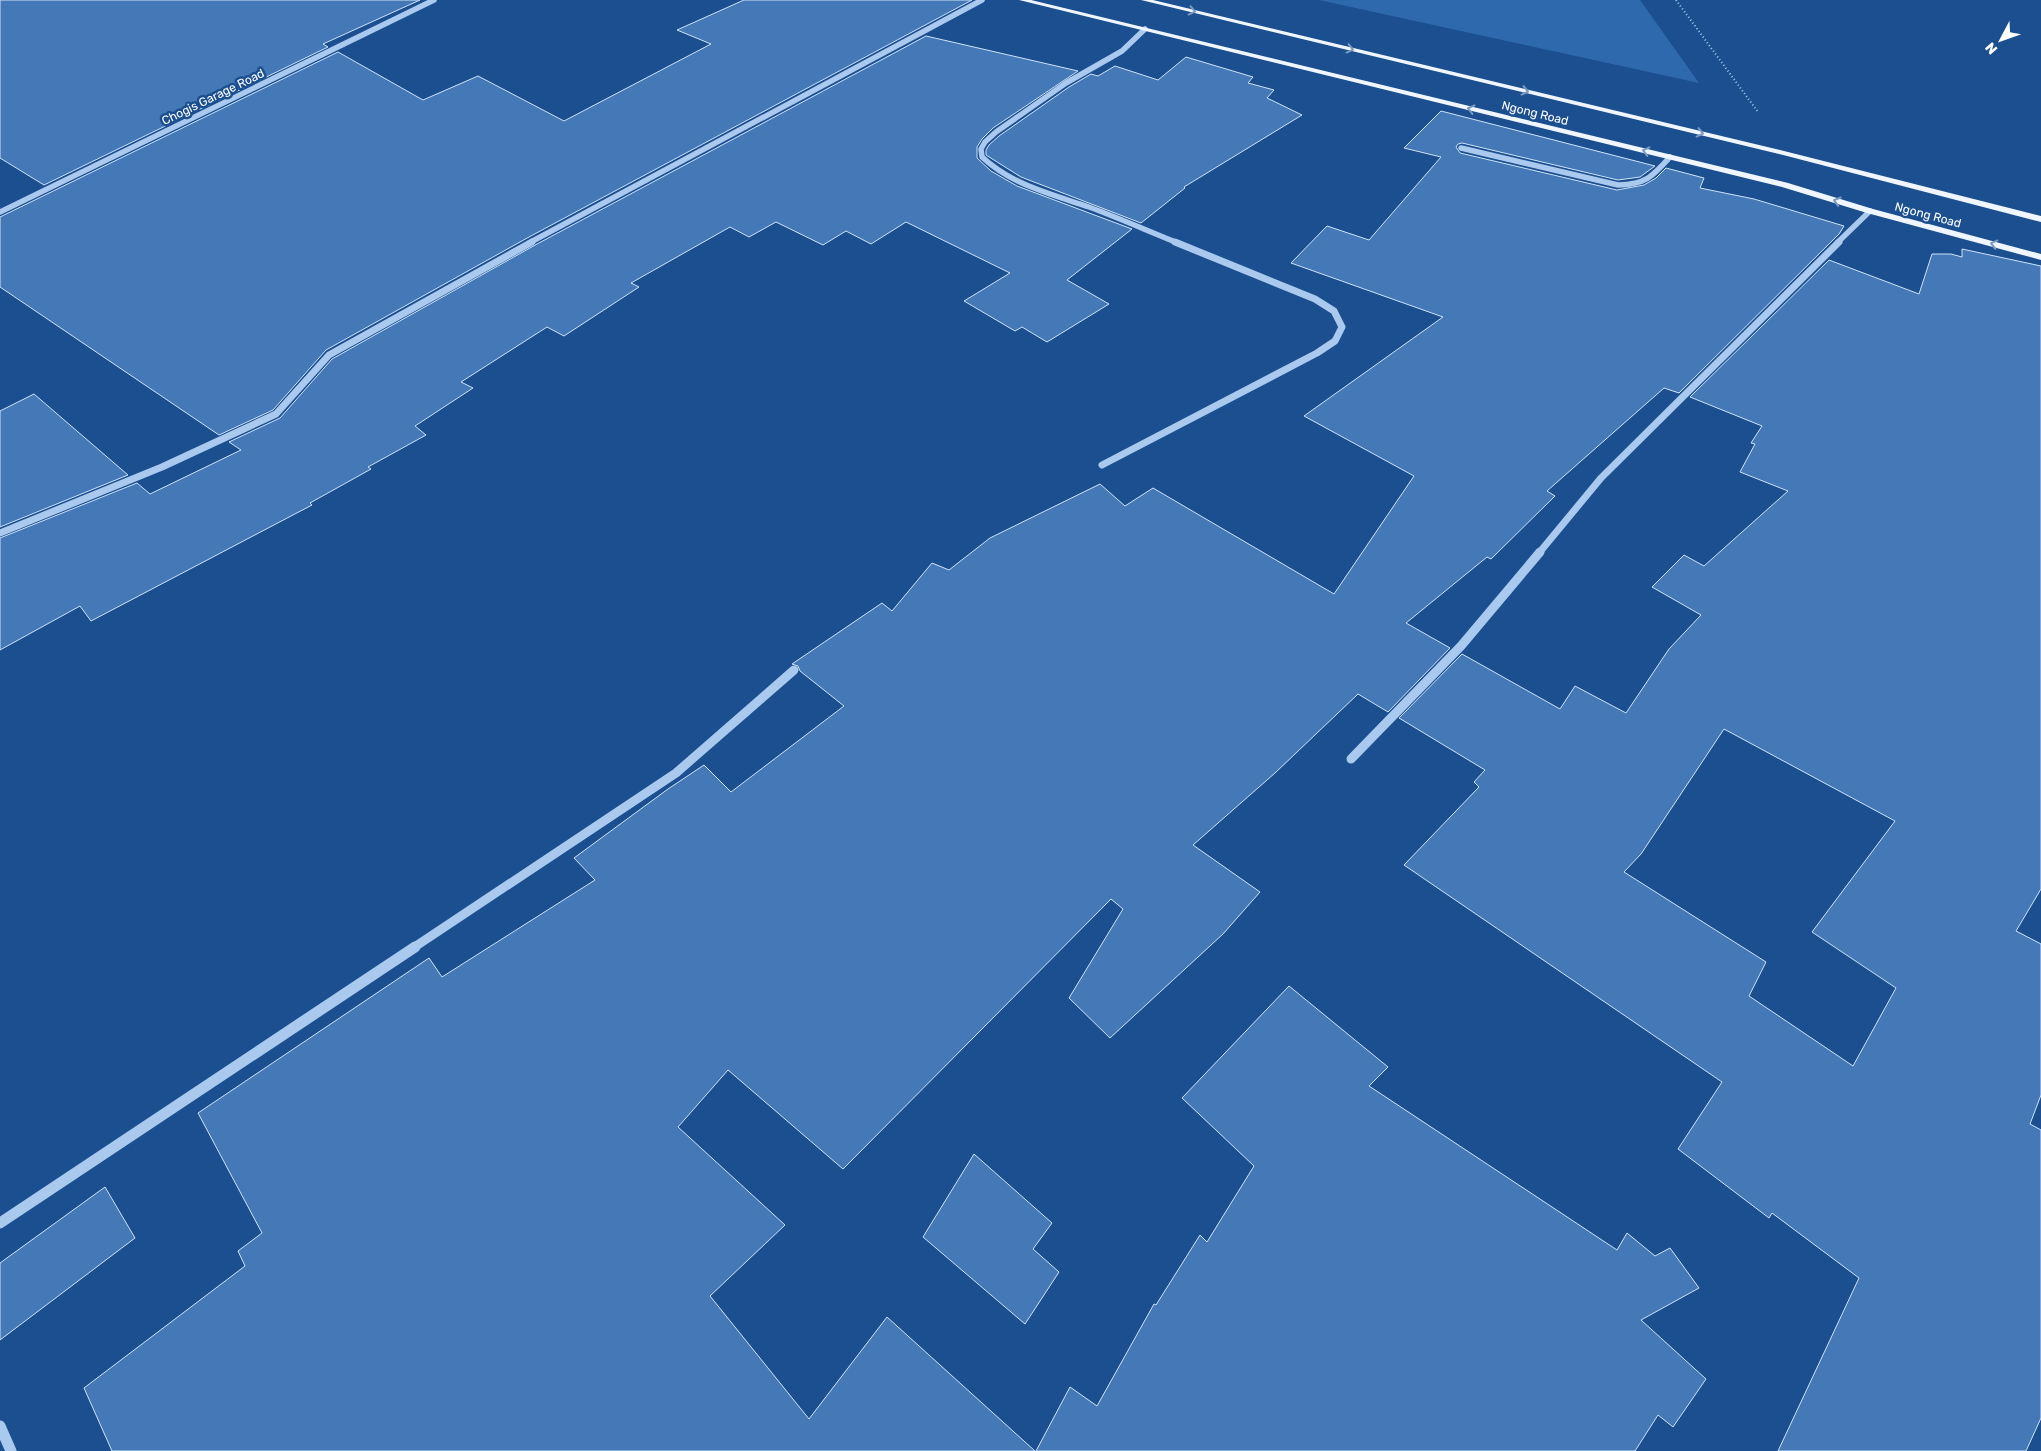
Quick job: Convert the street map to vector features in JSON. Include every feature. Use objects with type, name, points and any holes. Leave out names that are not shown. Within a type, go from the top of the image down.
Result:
[{"type":"main road","name":"Ngong Road","points":[[1022,0],[1785,185],[1870,211],[2041,257]]},
{"type":"main road","name":"Ngong Road","points":[[1144,0],[1788,154],[2041,219]]},
{"type":"street","name":"Chogis Garage Road","points":[[0,212],[434,0]]},
{"type":"street","points":[[0,533],[162,467],[276,414],[329,355],[573,220],[982,0]]},
{"type":"street","points":[[1102,466],[1318,353],[1335,341],[1342,327],[1334,311],[1315,299],[1091,208],[1022,184],[993,168],[982,157],[981,149],[985,142],[996,132],[1066,83],[1122,51],[1145,29]]},
{"type":"street","points":[[1461,148],[1618,185],[1635,185],[1648,182],[1670,157]]},
{"type":"street","points":[[1351,759],[1460,646],[1601,478],[1870,211]]},
{"type":"street","points":[[0,1223],[676,773],[794,670]]},
{"type":"street","points":[[0,1426],[10,1451]]},
{"type":"path","points":[[1676,0],[1788,154]]},
{"type":"shaded area","points":[[1319,0],[1640,0],[1699,83]]},
{"type":"building","points":[[0,0],[420,0],[323,44],[328,47],[44,185],[0,158]]},
{"type":"building","points":[[744,0],[972,0],[529,237],[326,350],[273,410],[219,435],[0,287],[0,217],[338,52],[423,100],[478,76],[564,121],[711,44],[677,30]]},
{"type":"building","points":[[926,36],[1078,71],[993,128],[977,147],[977,158],[991,171],[1017,186],[1132,229],[1067,280],[1109,304],[1047,342],[1022,327],[1015,331],[964,301],[1010,273],[906,222],[871,244],[846,231],[823,245],[776,222],[749,237],[730,227],[631,283],[639,287],[564,336],[547,327],[461,382],[473,388],[415,426],[426,435],[368,467],[371,469],[310,503],[312,505],[91,621],[80,606],[0,650],[0,538],[137,483],[150,494],[241,450],[229,442],[280,418],[332,359],[537,244]]},
{"type":"building","points":[[1186,57],[1253,77],[1248,83],[1274,90],[1267,98],[1302,115],[1184,187],[1141,223],[1021,177],[986,155],[989,145],[999,136],[1069,87],[1091,74],[1098,76],[1115,66],[1158,80]]},
{"type":"building","points":[[1441,111],[1655,166],[1640,177],[1618,180],[1462,143],[1456,147],[1460,153],[1617,190],[1644,185],[1656,178],[1666,168],[1704,178],[1700,188],[1754,199],[1844,226],[1839,234],[1679,393],[1664,388],[1547,491],[1555,496],[1491,559],[1487,557],[1406,623],[1450,648],[1388,712],[1358,694],[1275,773],[1193,845],[1260,892],[1223,934],[1110,1038],[1069,998],[1123,909],[1111,899],[843,1169],[728,1070],[678,1127],[785,1225],[710,1296],[809,1419],[887,1317],[1035,1451],[112,1451],[84,1388],[245,1266],[238,1251],[262,1233],[198,1113],[429,958],[442,977],[595,880],[574,858],[704,765],[731,792],[844,706],[800,671],[798,666],[792,664],[882,603],[892,611],[932,563],[949,570],[990,538],[1100,484],[1125,506],[1153,488],[1334,594],[1414,476],[1304,416],[1443,317],[1291,263],[1327,226],[1369,240],[1441,157],[1404,148]]},
{"type":"building","points":[[1962,249],[2041,266],[2041,889],[2016,931],[2041,944],[2041,1095],[2030,1124],[2041,1130],[2041,1418],[2026,1451],[1778,1451],[1859,1278],[1772,1213],[1769,1218],[1678,1149],[1722,1082],[1404,865],[1479,787],[1474,782],[1485,770],[1399,718],[1462,654],[1560,709],[1575,686],[1626,713],[1669,649],[1701,615],[1652,587],[1684,555],[1704,566],[1788,491],[1740,472],[1755,444],[1751,443],[1762,426],[1690,397],[1829,260],[1919,294],[1932,254],[1951,254],[1962,257]],"holes":[[[1724,729],[1895,821],[1812,932],[1896,988],[1853,1066],[1749,996],[1766,962],[1624,872],[1641,854]]]},
{"type":"building","points":[[34,394],[128,475],[0,527],[0,411]]},
{"type":"building","points":[[1289,986],[1388,1067],[1369,1086],[1617,1250],[1627,1233],[1655,1256],[1670,1248],[1699,1288],[1641,1320],[1706,1379],[1673,1427],[1658,1415],[1635,1451],[1036,1451],[1070,1387],[1097,1406],[1154,1304],[1156,1305],[1200,1235],[1207,1242],[1254,1166],[1182,1098]]},
{"type":"building","points":[[974,1154],[1052,1223],[1033,1249],[1059,1272],[1025,1324],[923,1237]]},
{"type":"building","points":[[105,1187],[135,1238],[0,1340],[0,1263]]}]
